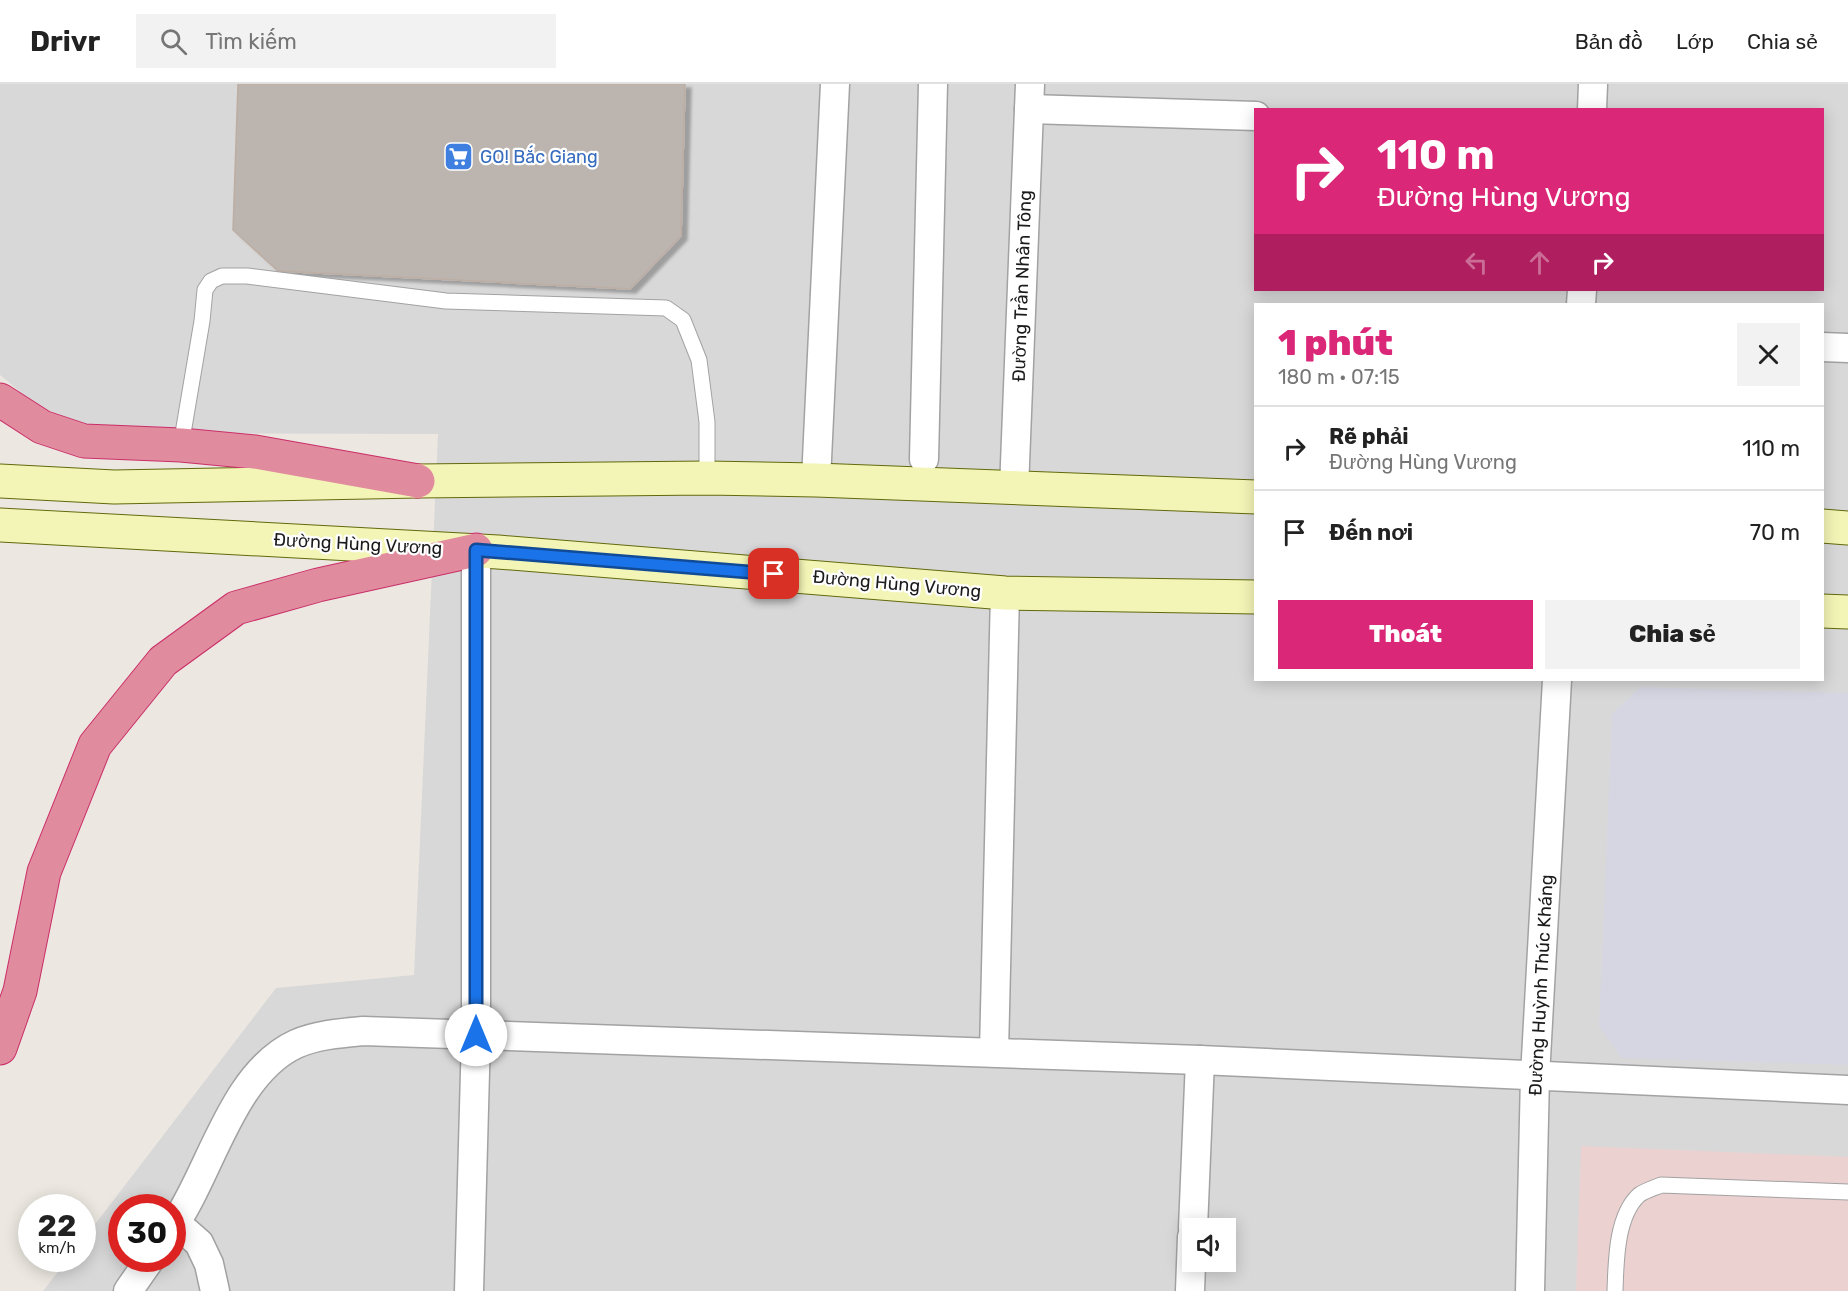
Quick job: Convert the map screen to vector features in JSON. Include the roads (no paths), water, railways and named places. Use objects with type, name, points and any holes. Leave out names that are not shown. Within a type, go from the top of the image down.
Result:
[{"type":"highway","points":[[0,400],[42,427],[84,441],[181,445],[255,452],[418,481]]},
{"type":"highway","points":[[0,1047],[20,991],[44,872],[95,745],[163,661],[236,608],[318,585],[476,550]]},
{"type":"main road","points":[[0,481],[114,488],[418,481],[707,478],[1254,497]]},
{"type":"main road","name":"Đường Hùng Vương","points":[[0,525],[476,550],[1005,593],[1254,597]]},
{"type":"main road","points":[[1824,526],[1848,528]]},
{"type":"main road","points":[[1824,611],[1848,612]]},
{"type":"street","points":[[816,480],[835,84]]},
{"type":"street","points":[[924,459],[933,84]]},
{"type":"street","points":[[1592,108],[1593,84]]},
{"type":"street","points":[[1030,96],[1254,116]]},
{"type":"street","name":"Đường Trần Nhân Tông","points":[[1014,489],[1030,96]]},
{"type":"street","points":[[1824,347],[1848,348]]},
{"type":"street","points":[[469,1291],[476,1035],[476,550]]},
{"type":"street","points":[[994,1052],[1005,593]]},
{"type":"street","name":"Đường Huỳnh Thúc Kháng","points":[[1530,1291],[1535,1076],[1557,681]]},
{"type":"street","points":[[186,1202],[247,1086],[271,1061],[295,1044],[327,1035],[363,1031],[1200,1060],[1848,1090]]},
{"type":"street","points":[[1193,1218],[1200,1060]]},
{"type":"street","points":[[186,1234],[199,1243],[209,1264],[215,1291]]},
{"type":"street","points":[[128,1291],[141,1272]]},
{"type":"street","points":[[1190,1291],[1191,1272]]},
{"type":"lane","points":[[181,445],[205,291],[211,281],[222,276],[247,276],[446,301],[666,309],[683,320],[699,360],[707,422],[707,478]]},
{"type":"lane","points":[[1615,1291],[1616,1250],[1624,1218],[1639,1195],[1661,1185],[1848,1192]]},
{"type":"place","name":"GO! Bắc Giang","points":[[459,157]]}]
